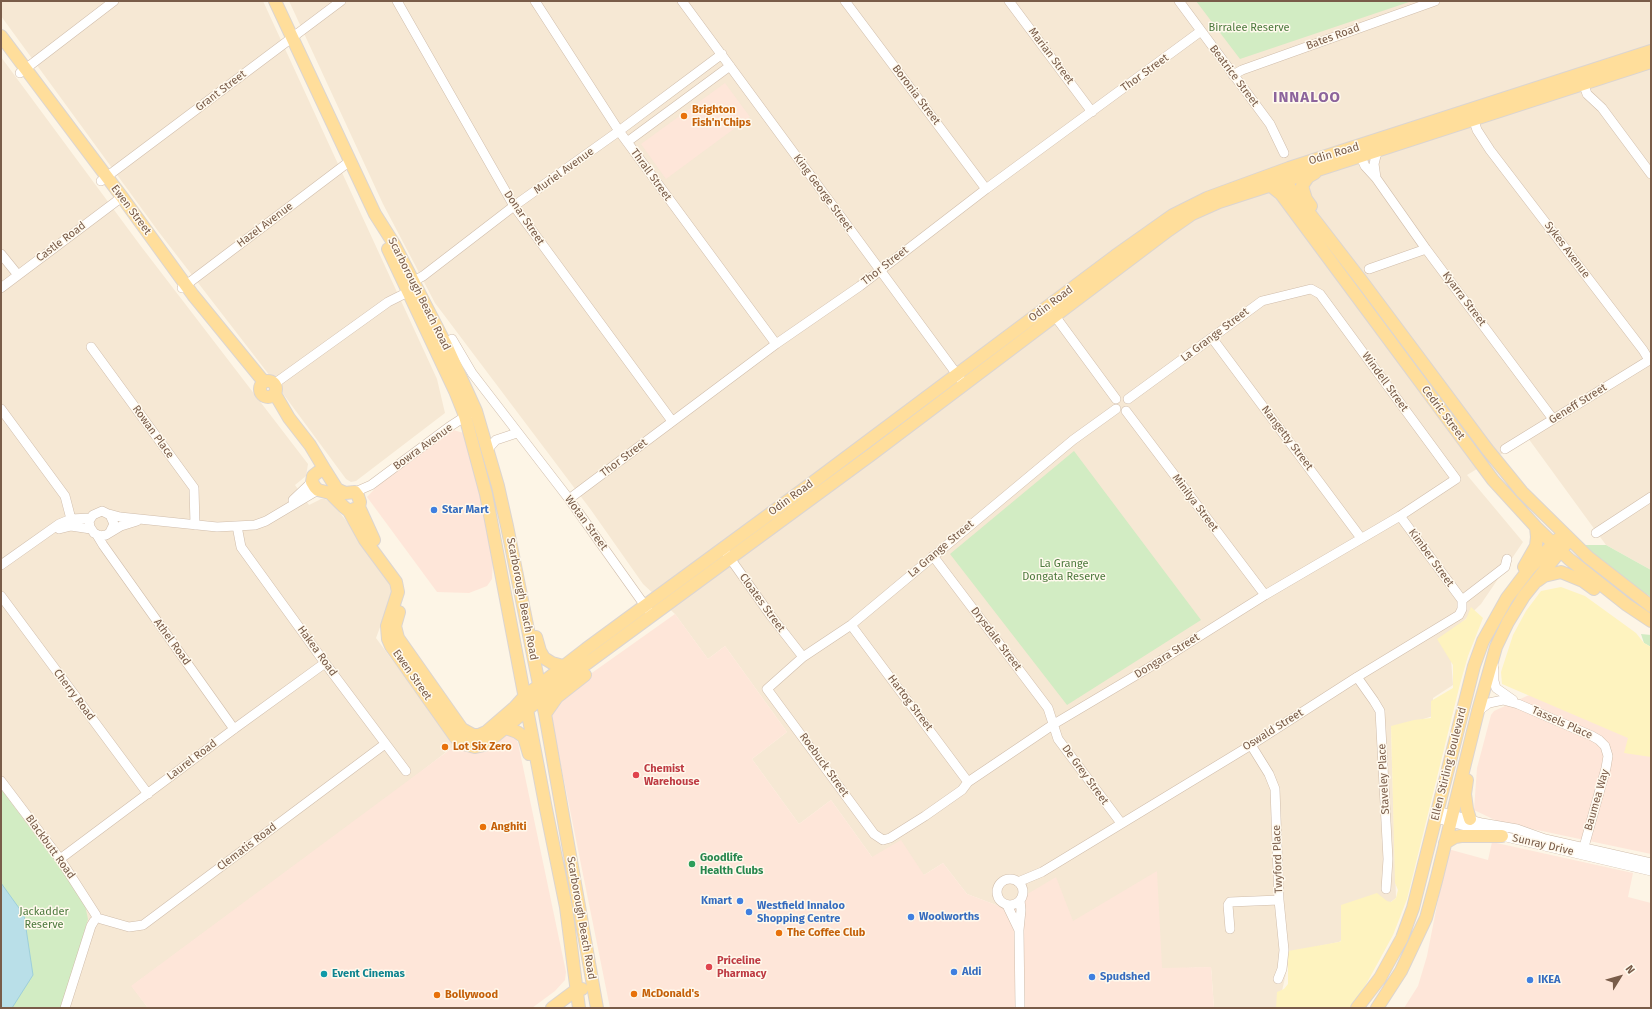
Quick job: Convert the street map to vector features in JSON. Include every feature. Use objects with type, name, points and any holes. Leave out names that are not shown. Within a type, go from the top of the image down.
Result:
[{"type":"main road","name":"Scarborough Beach Road","points":[[275,1],[375,214],[386,246],[409,286],[455,391],[471,414],[488,449],[498,486],[545,714],[597,1008]]},
{"type":"main road","name":"Ewen Street","points":[[1,36],[22,71]]},
{"type":"main road","name":"Ewen Street","points":[[1,48],[22,71],[119,199],[183,287],[269,389],[310,445],[337,489],[345,493],[356,503],[365,540],[396,582],[398,592],[387,626],[388,639],[391,646],[448,718],[473,736],[479,736],[492,728],[524,697]]},
{"type":"main road","name":"Odin Road","points":[[1586,78],[1651,51]]},
{"type":"main road","name":"Odin Road","points":[[524,697],[644,605],[722,548],[960,379],[1051,311],[1173,215],[1207,198],[1268,182],[1586,78],[1651,62]]},
{"type":"main road","name":"Odin Road","points":[[1283,176],[1319,170],[1358,152]]},
{"type":"main road","points":[[1319,170],[1308,177],[1302,186],[1306,199],[1318,217],[1328,237]]},
{"type":"main road","name":"Cedric Street","points":[[1283,176],[1499,464],[1522,492],[1597,565],[1651,606]]},
{"type":"main road","name":"Cedric Street","points":[[1268,182],[1281,194],[1493,480],[1556,547],[1627,605],[1651,621]]},
{"type":"main road","name":"Odin Road","points":[[527,709],[872,454],[960,379]]},
{"type":"main road","name":"Ewen Street","points":[[269,389],[312,462],[315,482],[338,499],[344,507],[356,503]]},
{"type":"main road","name":"Scarborough Beach Road","points":[[471,414],[492,519],[524,697],[566,907],[577,1007]]},
{"type":"main road","points":[[315,482],[318,472],[324,470]]},
{"type":"main road","points":[[1507,598],[1536,546],[1536,527]]},
{"type":"main road","name":"Ellen Stirling Boulevard","points":[[1358,1008],[1380,978],[1402,938],[1413,908],[1474,666],[1483,641],[1507,598],[1529,569],[1567,536]]},
{"type":"main road","name":"Ellen Stirling Boulevard","points":[[1377,1008],[1401,971],[1418,936],[1432,897],[1464,763],[1492,660],[1508,622],[1556,547]]},
{"type":"main road","points":[[514,562],[540,651],[544,658],[552,663],[563,666]]},
{"type":"main road","points":[[1531,585],[1544,576],[1561,572],[1583,580],[1608,600],[1627,605]]},
{"type":"main road","points":[[545,714],[557,697],[603,660],[611,647]]},
{"type":"main road","name":"Ewen Street","points":[[448,718],[456,738],[464,744],[475,747],[484,745],[527,709]]},
{"type":"main road","points":[[506,728],[517,732],[524,737],[535,788],[546,809]]},
{"type":"main road","points":[[1464,763],[1468,779],[1465,794],[1470,819]]},
{"type":"main road","points":[[1445,843],[1461,836],[1502,836]]},
{"type":"main road","points":[[552,1008],[576,990],[593,986]]},
{"type":"main road","points":[[577,1007],[593,986]]},
{"type":"street","points":[[22,71],[114,1]]},
{"type":"street","name":"Grant Street","points":[[104,179],[341,1]]},
{"type":"street","name":"Donar Street","points":[[396,1],[514,206],[672,421]]},
{"type":"street","name":"Thrall Street","points":[[535,1],[619,131],[776,344]]},
{"type":"street","name":"King George Street","points":[[682,1],[960,379]]},
{"type":"street","name":"Boronia Street","points":[[845,1],[986,189]]},
{"type":"street","name":"Marian Street","points":[[1009,1],[1092,112]]},
{"type":"street","name":"Beatrice Street","points":[[1179,1],[1270,124],[1284,153]]},
{"type":"street","name":"Bates Road","points":[[1233,75],[1242,70],[1435,1]]},
{"type":"street","name":"Thor Street","points":[[569,499],[776,344],[860,286],[986,189],[1201,31]]},
{"type":"street","name":"Muriel Avenue","points":[[269,389],[423,276],[514,206],[619,131],[722,54]]},
{"type":"street","points":[[627,142],[730,66]]},
{"type":"street","points":[[1586,78],[1602,108],[1651,174]]},
{"type":"street","name":"Sykes Avenue","points":[[1475,114],[1483,128],[1484,140],[1650,360]]},
{"type":"street","points":[[1375,147],[1374,164],[1376,178]]},
{"type":"street","name":"Kyarra Street","points":[[1358,152],[1426,249],[1553,419]]},
{"type":"street","name":"Hazel Avenue","points":[[183,287],[350,161]]},
{"type":"street","name":"Castle Road","points":[[1,288],[119,199]]},
{"type":"street","points":[[1369,269],[1426,249]]},
{"type":"street","points":[[1,254],[18,275]]},
{"type":"street","name":"La Grange Street","points":[[1128,399],[1262,301],[1311,289]]},
{"type":"street","name":"Windell Street","points":[[1311,289],[1320,294],[1456,480]]},
{"type":"street","points":[[1051,311],[1116,399]]},
{"type":"street","name":"Nangetty Street","points":[[1212,338],[1362,538]]},
{"type":"street","name":"Wotan Street","points":[[452,339],[472,374],[569,499],[652,616]]},
{"type":"street","name":"Rowan Place","points":[[91,347],[194,488],[195,525]]},
{"type":"street","name":"Geneff Street","points":[[1505,449],[1650,360]]},
{"type":"street","points":[[1122,397],[1128,399],[1129,406],[1126,411],[1120,412],[1116,409],[1114,404],[1116,399],[1122,397]]},
{"type":"street","points":[[1,409],[65,496],[71,520]]},
{"type":"street","name":"La Grange Street","points":[[767,689],[803,657],[851,625],[1073,440],[1116,409]]},
{"type":"street","name":"Minilya Street","points":[[1126,411],[1265,595]]},
{"type":"street","name":"Bowra Avenue","points":[[356,503],[370,485],[471,414]]},
{"type":"street","points":[[488,449],[496,440],[517,433]]},
{"type":"street","name":"Dongara Street","points":[[883,840],[890,838],[925,816],[962,790],[968,782],[1054,724],[1160,661],[1265,595],[1400,516],[1456,480]]},
{"type":"street","points":[[1,565],[59,524],[71,520],[90,518],[99,512],[144,520],[217,527],[255,525],[266,521],[289,506],[295,504],[315,482]]},
{"type":"street","points":[[1596,533],[1651,498]]},
{"type":"street","points":[[109,514],[114,524],[109,533]]},
{"type":"street","name":"Kimber Street","points":[[1400,516],[1462,600]]},
{"type":"street","points":[[90,518],[89,523],[94,532]]},
{"type":"street","points":[[47,532],[71,526],[94,532],[102,536],[129,522],[144,520]]},
{"type":"street","name":"Hakea Road","points":[[237,526],[241,547],[406,771]]},
{"type":"street","name":"Athel Road","points":[[94,532],[234,729]]},
{"type":"street","name":"Athel Road","points":[[109,533],[107,541],[110,555]]},
{"type":"street","name":"Cloates Street","points":[[722,548],[771,616],[803,657]]},
{"type":"street","name":"Drysdale Street","points":[[933,556],[1048,708],[1054,724]]},
{"type":"street","name":"Oswald Street","points":[[1018,882],[1042,872],[1251,745],[1459,614],[1462,609],[1462,600],[1505,567],[1507,559]]},
{"type":"street","name":"Cherry Road","points":[[1,596],[148,794]]},
{"type":"street","name":"Hartog Street","points":[[851,625],[968,782]]},
{"type":"street","name":"Tassels Place","points":[[1492,660],[1496,688],[1518,704]]},
{"type":"street","name":"Laurel Road","points":[[60,859],[325,663]]},
{"type":"street","name":"Staveley Place","points":[[1357,677],[1377,705],[1381,717],[1388,859],[1386,889]]},
{"type":"street","name":"Roebuck Street","points":[[767,689],[874,834],[883,840]]},
{"type":"street","name":"Tassels Place","points":[[1478,712],[1490,703],[1503,700],[1518,704],[1592,736],[1605,746]]},
{"type":"street","name":"De Grey Street","points":[[1054,724],[1058,739],[1120,824]]},
{"type":"street","name":"Clematis Road","points":[[97,918],[129,927],[143,925],[385,744]]},
{"type":"street","name":"Twyford Place","points":[[1251,745],[1270,774],[1275,789],[1280,900],[1284,950],[1282,969],[1278,979]]},
{"type":"street","name":"Baumea Way","points":[[1582,851],[1606,768],[1608,756],[1605,746]]},
{"type":"street","name":"Blackbutt Road","points":[[1,782],[60,859],[97,918]]},
{"type":"street","name":"Sunray Drive","points":[[1436,815],[1451,818],[1502,836],[1651,863]]},
{"type":"street","name":"Sunray Drive","points":[[1451,818],[1470,819],[1517,829],[1582,851],[1651,871]]},
{"type":"street","points":[[1007,905],[1015,904],[1021,895],[1042,872]]},
{"type":"street","points":[[1019,930],[1007,905],[998,898],[997,889],[1005,880],[1014,880],[1018,882],[1021,895],[1019,930],[1020,1008]]},
{"type":"street","points":[[1230,930],[1228,905],[1230,902],[1280,900]]},
{"type":"street","points":[[65,1008],[91,926],[97,918]]},
{"type":"shaded area","points":[[1,1],[263,1],[437,379],[445,413],[356,481],[351,482],[346,479],[270,376],[158,231],[1,16]]},
{"type":"shaded area","points":[[289,1],[1651,1],[1651,570],[1606,545],[1528,438],[1467,475],[1523,542],[1481,604],[1449,635],[1453,685],[1433,698],[1433,716],[1391,729],[1396,898],[1339,942],[1291,952],[1278,1008],[1214,1008],[1211,967],[1162,969],[1073,921],[1004,908],[967,894],[943,863],[924,875],[872,857],[831,800],[799,824],[752,759],[787,732],[725,646],[708,659],[675,614],[643,584],[591,510],[435,303],[383,204]]},
{"type":"shaded area","points":[[1,57],[140,245],[308,464],[306,476],[295,485],[309,505],[321,499],[325,499],[332,503],[352,528],[393,587],[391,598],[376,638],[455,745],[403,786],[132,986],[148,1008],[1,1008]]},
{"type":"shaded area","points":[[725,83],[750,117],[666,179],[641,144]]},
{"type":"shaded area","points":[[453,430],[464,433],[480,492],[493,559],[492,579],[487,586],[469,593],[437,592],[367,497],[382,481]]},
{"type":"shaded area","points":[[675,614],[708,659],[725,646],[787,732],[752,759],[799,824],[831,800],[872,857],[901,840],[924,875],[943,863],[967,894],[1004,908],[1056,877],[1073,921],[1157,871],[1162,968],[1211,967],[1214,1008],[610,1008],[550,711],[565,692]]},
{"type":"shaded area","points":[[1651,666],[1651,854],[1499,822],[1474,810],[1477,768],[1491,715],[1494,711],[1529,695]]},
{"type":"shaded area","points":[[507,733],[514,736],[518,743],[566,972],[565,980],[555,991],[532,1008],[148,1008],[131,986],[471,734]]},
{"type":"shaded area","points":[[1492,842],[1633,873],[1628,897],[1651,903],[1651,1008],[1404,1008],[1418,986],[1427,956],[1448,849],[1488,860]]},
{"type":"green space","name":"Birralee Reserve","points":[[1196,1],[1412,1],[1240,59]]},
{"type":"green space","name":"La Grange Dongata Reserve","points":[[1074,451],[1201,620],[1067,705],[950,554]]},
{"type":"green space","points":[[1581,545],[1606,545],[1651,570],[1651,597],[1608,569]]},
{"type":"green space","points":[[1641,634],[1651,635],[1651,647],[1644,643]]},
{"type":"green space","name":"Jackadder Reserve","points":[[1,789],[84,900],[88,919],[62,1008],[1,1008]]},
{"type":"sand","points":[[1561,587],[1585,596],[1636,633],[1644,643],[1651,647],[1651,757],[1624,753],[1628,738],[1502,684],[1501,672],[1513,635],[1526,611],[1541,591]]},
{"type":"sand","points":[[1471,607],[1483,618],[1468,656],[1460,684],[1407,899],[1393,935],[1363,990],[1349,1008],[1276,1008],[1277,992],[1284,989],[1288,984],[1288,951],[1341,941],[1341,905],[1377,893],[1387,901],[1391,902],[1396,898],[1398,890],[1395,883],[1391,726],[1414,720],[1431,718],[1431,701],[1453,688],[1453,665],[1437,639],[1466,619]]},
{"type":"water","points":[[1,883],[24,915],[33,975],[12,1008],[1,1008]]},
{"type":"place","name":"Brighton Fish'n'Chips","points":[[684,116]]},
{"type":"place","name":"Star Mart","points":[[434,510]]},
{"type":"place","name":"Lot Six Zero","points":[[445,747]]},
{"type":"place","name":"Chemist Warehouse","points":[[636,775]]},
{"type":"place","name":"Anghiti","points":[[483,827]]},
{"type":"place","name":"Goodlife Health Clubs","points":[[692,864]]},
{"type":"place","name":"Kmart","points":[[740,901]]},
{"type":"place","name":"Westfield Innaloo Shopping Centre","points":[[749,912]]},
{"type":"place","name":"Woolworths","points":[[911,917]]},
{"type":"place","name":"The Coffee Club","points":[[779,933]]},
{"type":"place","name":"Priceline Pharmacy","points":[[709,967]]},
{"type":"place","name":"Aldi","points":[[954,972]]},
{"type":"place","name":"Event Cinemas","points":[[324,974]]},
{"type":"place","name":"Spudshed","points":[[1092,977]]},
{"type":"place","name":"IKEA","points":[[1530,980]]},
{"type":"place","name":"McDonald's","points":[[634,994]]},
{"type":"place","name":"Bollywood","points":[[437,995]]},
{"type":"district","name":"INNALOO","points":[[1307,98]]}]
